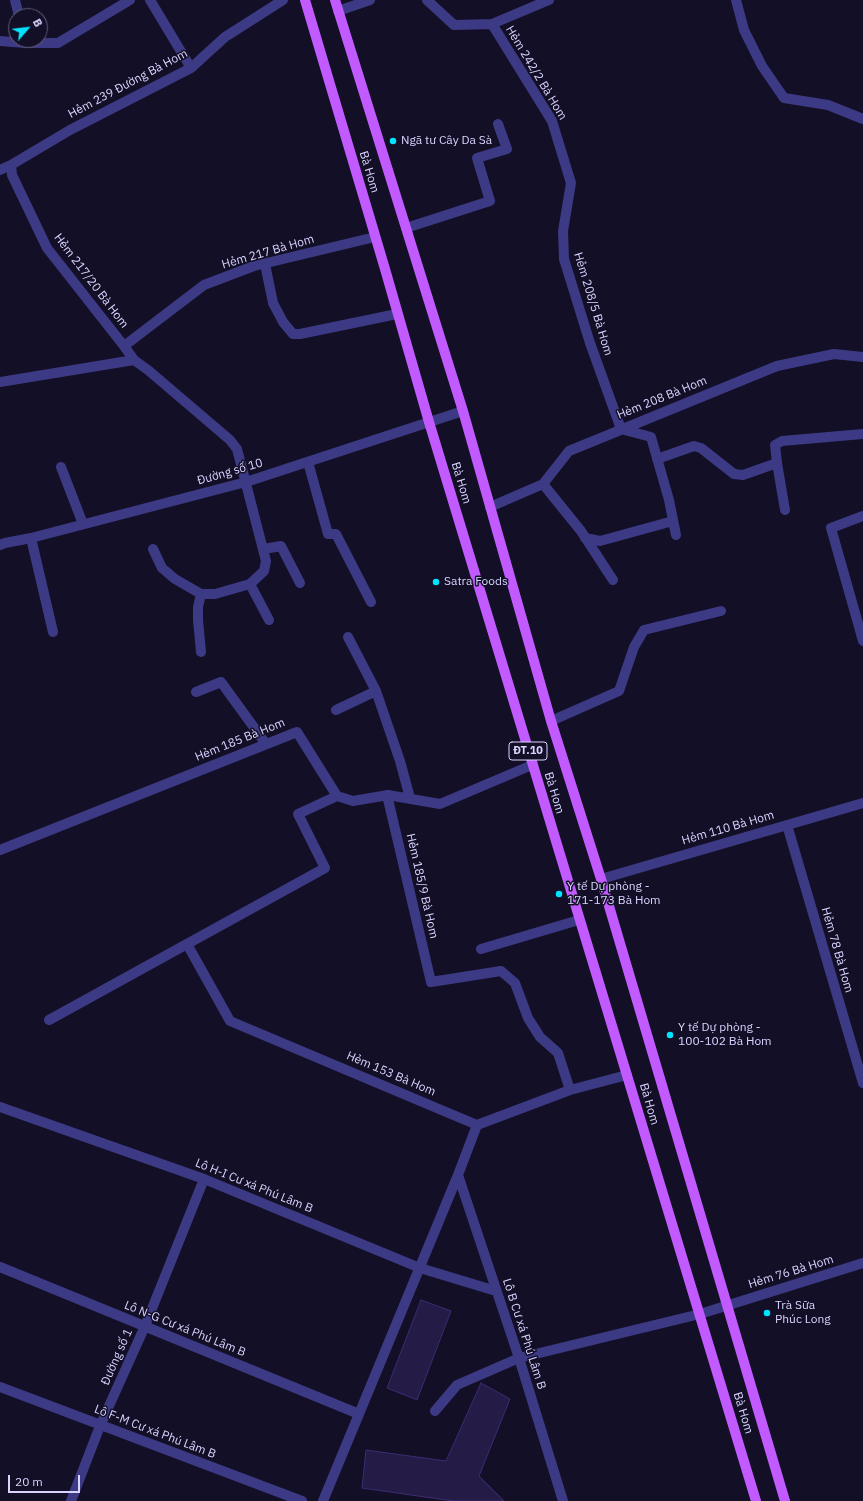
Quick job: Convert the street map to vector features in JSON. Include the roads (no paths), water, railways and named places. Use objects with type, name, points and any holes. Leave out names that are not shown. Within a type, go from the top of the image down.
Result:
[{"type":"main road","name":"Bà Hom","points":[[304,0],[375,237],[428,422],[756,1501]]},
{"type":"main road","name":"Bà Hom","points":[[335,0],[463,411],[551,721],[601,879],[785,1501]]},
{"type":"street","points":[[48,43],[58,43],[130,0]]},
{"type":"street","points":[[150,0],[190,68]]},
{"type":"street","name":"Hẻm 239 Đường Bà Hom","points":[[0,170],[70,130],[190,68],[225,37],[283,0]]},
{"type":"street","points":[[338,11],[370,0]]},
{"type":"street","points":[[427,0],[454,25],[492,24],[548,0]]},
{"type":"street","points":[[736,0],[744,30],[762,66],[784,98],[828,105],[863,119]]},
{"type":"street","name":"Hẻm 242/2 Bà Hom","points":[[492,24],[552,121],[571,183]]},
{"type":"street","points":[[406,228],[490,201],[477,158],[506,150],[498,124]]},
{"type":"street","name":"Hẻm 217/20 Bà Hom","points":[[11,165],[12,174],[47,248],[124,346]]},
{"type":"street","name":"Hẻm 208/5 Bà Hom","points":[[571,183],[563,231],[564,260],[590,343],[621,429]]},
{"type":"street","name":"Hẻm 217 Bà Hom","points":[[124,346],[204,285],[265,264],[375,237]]},
{"type":"street","points":[[265,264],[273,303],[283,322],[293,334],[300,334],[397,314]]},
{"type":"street","points":[[124,346],[134,360],[148,370],[230,440],[237,449],[266,561],[264,571],[250,584],[214,594],[201,594],[175,579],[162,568],[153,549]]},
{"type":"street","name":"Hẻm 208 Bà Hom","points":[[490,507],[543,484],[569,451],[777,366],[834,354],[863,357]]},
{"type":"street","points":[[0,382],[134,360]]},
{"type":"street","name":"Đường số 10","points":[[0,546],[5,543],[31,538],[246,482],[463,411]]},
{"type":"street","points":[[621,429],[651,437],[669,500],[676,535]]},
{"type":"street","points":[[785,510],[774,445],[782,441],[863,434]]},
{"type":"street","points":[[657,459],[694,446],[701,448],[734,474],[742,475],[776,463]]},
{"type":"street","points":[[308,462],[328,534],[336,534],[371,602]]},
{"type":"street","points":[[61,467],[83,524]]},
{"type":"street","points":[[543,484],[585,538],[613,580]]},
{"type":"street","points":[[863,516],[831,528],[863,641]]},
{"type":"street","points":[[585,538],[600,541],[673,522]]},
{"type":"street","points":[[31,538],[53,632]]},
{"type":"street","points":[[264,549],[281,546],[300,583]]},
{"type":"street","points":[[250,584],[269,620]]},
{"type":"street","points":[[201,594],[198,607],[201,652]]},
{"type":"street","points":[[551,721],[619,690],[634,646],[638,637],[644,630],[721,611]]},
{"type":"street","points":[[348,637],[376,691],[400,761],[410,798]]},
{"type":"street","points":[[196,692],[222,682],[266,744]]},
{"type":"street","points":[[336,710],[376,691]]},
{"type":"street","name":"Hẻm 185 Bà Hom","points":[[0,850],[297,732],[337,796]]},
{"type":"street","points":[[49,1020],[325,868],[298,814],[337,796],[354,800],[387,795],[440,804],[532,765]]},
{"type":"street","name":"Hẻm 185/9 Bà Hom","points":[[387,795],[431,982],[501,971],[515,983],[528,1018],[540,1036],[558,1053],[570,1090]]},
{"type":"street","name":"Hẻm 110 Bà Hom","points":[[601,879],[863,803]]},
{"type":"street","name":"Hẻm 78 Bà Hom","points":[[787,825],[863,1083]]},
{"type":"street","points":[[481,949],[579,920]]},
{"type":"street","name":"Hẻm 153 Bà Hom","points":[[187,944],[230,1020],[477,1125]]},
{"type":"street","points":[[323,1501],[420,1268],[477,1125],[570,1090],[627,1075]]},
{"type":"street","name":"Lô H-I Cư xá Phú Lâm B","points":[[0,1107],[204,1179],[420,1268],[496,1291]]},
{"type":"street","name":"Lô B Cư xá Phú Lâm B","points":[[458,1175],[519,1358],[564,1501]]},
{"type":"street","name":"Đường số 1","points":[[72,1501],[100,1426],[145,1326],[204,1179]]},
{"type":"street","name":"Hẻm 76 Bà Hom","points":[[436,1411],[457,1385],[519,1358],[700,1314],[863,1263]]},
{"type":"street","name":"Lô N-G Cư xá Phú Lâm B","points":[[0,1267],[359,1414]]},
{"type":"street","name":"Lô F-M Cư xá Phú Lâm B","points":[[0,1387],[302,1501]]},
{"type":"place","name":"Ngã tư Cây Da Sà","points":[[393,141]]},
{"type":"place","name":"Satra Foods","points":[[436,582]]},
{"type":"place","name":"Y tế Dự phòng - 171-173 Bà Hom","points":[[559,894]]},
{"type":"place","name":"Y tế Dự phòng - 100-102 Bà Hom","points":[[670,1035]]},
{"type":"place","name":"Trà Sữa Phúc Long","points":[[767,1313]]}]
